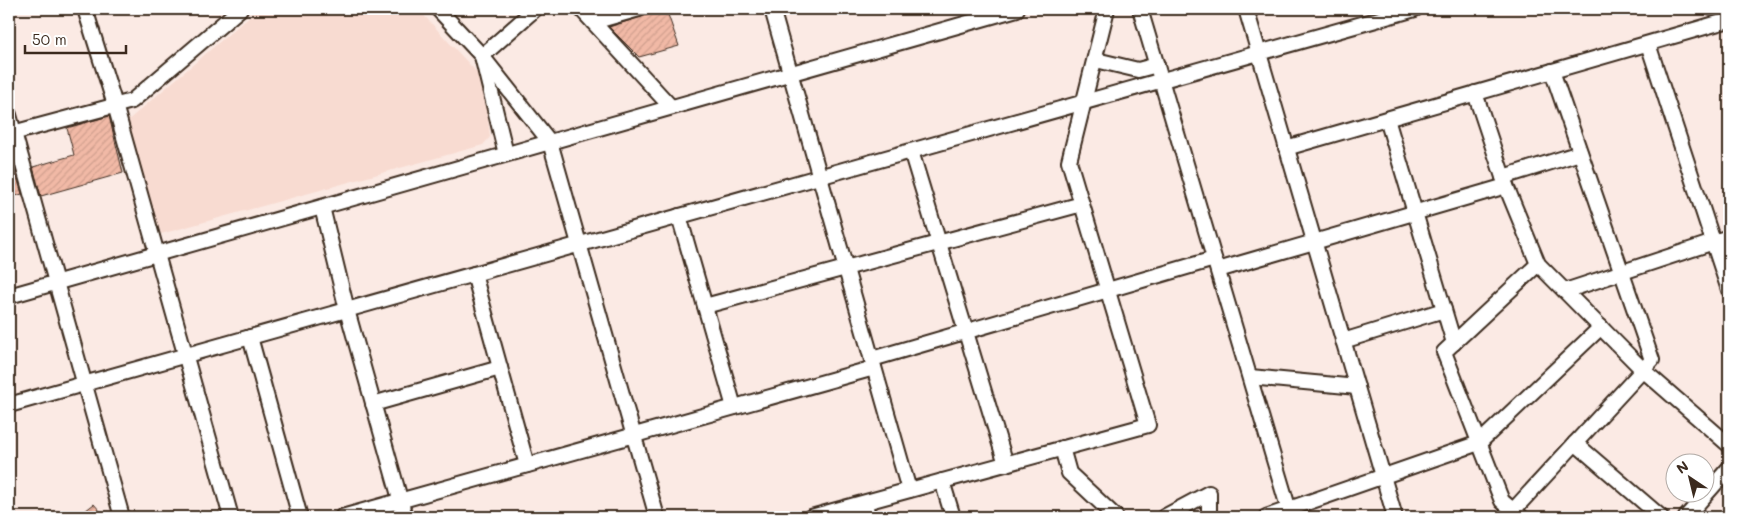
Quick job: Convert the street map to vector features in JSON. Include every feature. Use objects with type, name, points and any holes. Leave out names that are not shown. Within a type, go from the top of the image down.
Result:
[{"type":"street","points":[[85,9],[115,105],[231,517]]},
{"type":"street","points":[[438,9],[482,56],[550,142],[657,517]]},
{"type":"street","points":[[482,56],[535,9]]},
{"type":"street","points":[[581,9],[671,107]]},
{"type":"street","points":[[593,22],[639,9]]},
{"type":"street","points":[[772,9],[909,490]]},
{"type":"street","points":[[9,296],[1017,9]]},
{"type":"street","points":[[811,517],[1148,425],[1069,161],[1096,60],[1107,9]]},
{"type":"street","points":[[1140,9],[1290,513]]},
{"type":"street","points":[[1246,9],[1395,517]]},
{"type":"street","points":[[9,405],[911,151],[1084,100],[1415,9]]},
{"type":"street","points":[[11,134],[132,100],[236,10]]},
{"type":"street","points":[[1286,148],[1729,20]]},
{"type":"street","points":[[1648,44],[1729,290]]},
{"type":"street","points":[[482,56],[506,154]]},
{"type":"street","points":[[1096,60],[1138,70],[1157,65]]},
{"type":"street","points":[[1538,264],[1444,352],[1502,501],[1513,515],[1575,443],[1652,360],[1552,71]]},
{"type":"street","points":[[1475,94],[1505,182],[1538,264],[1643,370],[1729,445]]},
{"type":"street","points":[[9,115],[11,134],[56,282],[122,517]]},
{"type":"street","points":[[1387,119],[1454,343]]},
{"type":"street","points":[[911,151],[1006,464]]},
{"type":"street","points":[[342,517],[734,407],[966,331],[1108,290],[1314,242],[1415,213],[1505,182],[1580,152]]},
{"type":"street","points":[[705,306],[1082,204]]},
{"type":"street","points":[[322,207],[347,310],[405,517]]},
{"type":"street","points":[[679,216],[734,407]]},
{"type":"street","points":[[1565,291],[1729,237]]},
{"type":"street","points":[[474,274],[527,465]]},
{"type":"street","points":[[1343,341],[1444,310]]},
{"type":"street","points":[[1266,517],[1290,513],[1479,443],[1601,327]]},
{"type":"street","points":[[250,337],[300,517]]},
{"type":"street","points":[[373,404],[500,368]]},
{"type":"street","points":[[1250,377],[1357,387]]},
{"type":"street","points":[[1575,443],[1661,517]]},
{"type":"street","points":[[1062,448],[1069,473],[1116,517]]},
{"type":"street","points":[[1686,517],[1729,468]]},
{"type":"street","points":[[942,481],[953,517]]},
{"type":"street","points":[[1164,517],[1209,493],[1209,517]]},
{"type":"street","points":[[865,503],[868,517]]},
{"type":"shaded area","points":[[258,9],[418,9],[484,80],[490,137],[483,145],[161,234],[126,122]]},
{"type":"building","points":[[666,9],[679,46],[639,57],[609,27]]},
{"type":"building","points":[[109,116],[123,173],[41,196],[33,167],[74,155],[67,128]]},
{"type":"building","points":[[9,150],[22,194],[9,198]]},
{"type":"building","points":[[94,504],[105,517],[77,517]]}]
